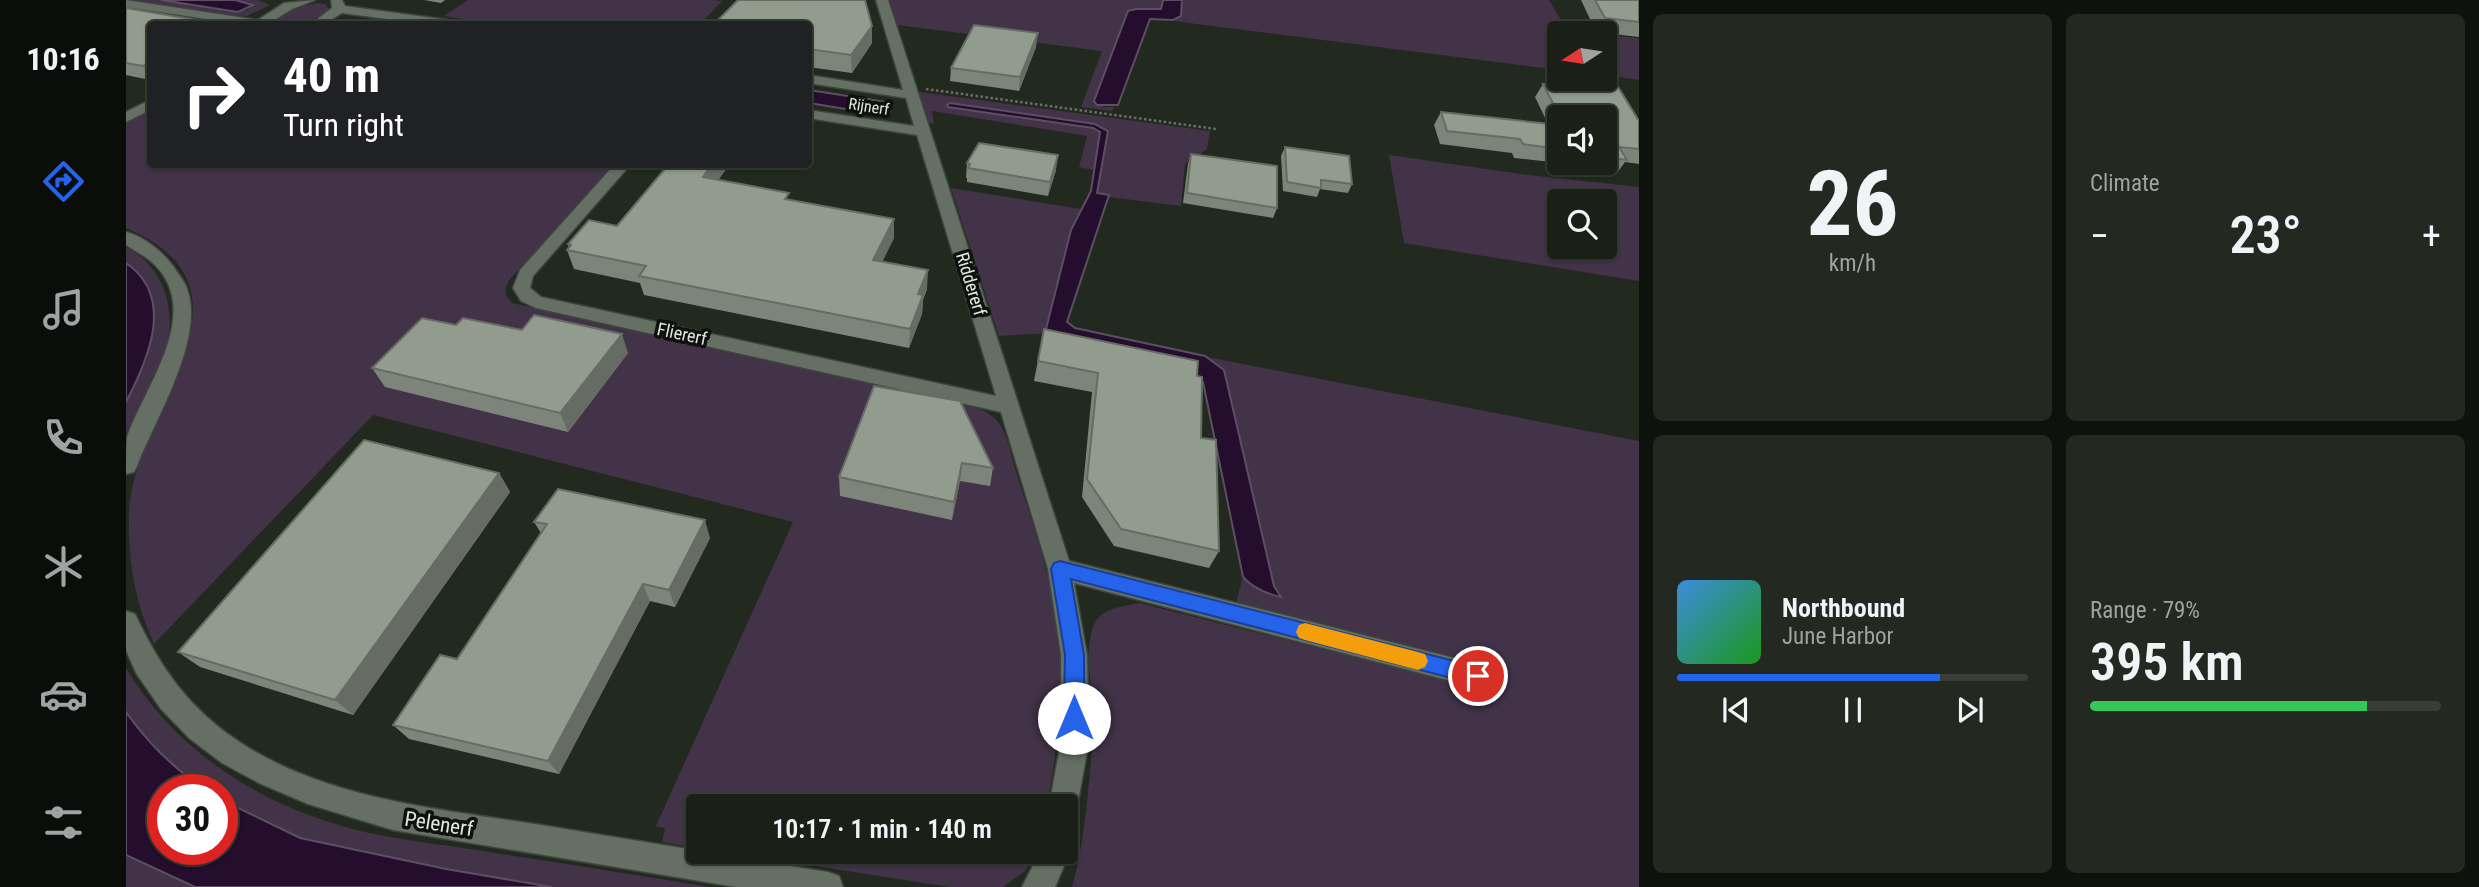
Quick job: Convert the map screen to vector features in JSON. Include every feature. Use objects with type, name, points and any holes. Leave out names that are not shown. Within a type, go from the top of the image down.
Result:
[{"type":"street","name":"Riddererf","points":[[882,0],[1060,569]]},
{"type":"street","points":[[265,21],[298,1]]},
{"type":"street","points":[[320,21],[336,2],[433,21]]},
{"type":"street","points":[[126,3],[241,21]]},
{"type":"street","name":"Rijnerf","points":[[812,79],[911,91]]},
{"type":"street","points":[[126,118],[147,106]]},
{"type":"street","name":"Rijnerf","points":[[812,115],[924,132]]},
{"type":"street","name":"Fliererf","points":[[620,168],[526,274],[521,282],[525,297],[536,302],[1009,406]]},
{"type":"street","points":[[126,237],[153,253],[171,274],[181,303],[182,321],[180,338],[167,379],[141,426],[126,466]]},
{"type":"street","points":[[1065,794],[1075,741],[1074,655],[1060,569],[1478,676]]},
{"type":"street","name":"Pelenerf","points":[[126,622],[138,652],[180,710],[208,737],[241,761],[280,781],[338,802],[393,816],[828,887]]},
{"type":"street","points":[[1037,887],[1051,864]]},
{"type":"path","points":[[911,91],[1216,129]]},
{"type":"shaded area","points":[[130,0],[161,0],[238,12],[248,10],[251,3],[235,0],[257,0],[270,5],[247,16],[224,15]]},
{"type":"shaded area","points":[[161,0],[235,0],[253,5],[238,12]]},
{"type":"shaded area","points":[[468,0],[722,1],[703,21],[476,21],[444,16]]},
{"type":"shaded area","points":[[889,0],[1163,0],[1162,9],[1136,9],[1103,107],[1114,107],[1112,111],[1081,107],[1102,51],[897,25]]},
{"type":"shaded area","points":[[1163,0],[1182,0],[1181,16],[1173,20],[1150,19],[1118,105],[1097,105],[1094,101],[1128,11],[1161,9]]},
{"type":"shaded area","points":[[1182,0],[1549,0],[1562,21],[1547,21],[1547,68],[1173,20],[1181,16]]},
{"type":"shaded area","points":[[317,3],[326,4],[329,10],[311,21],[276,21],[295,8]]},
{"type":"shaded area","points":[[1617,36],[1639,38],[1639,80],[1617,77]]},
{"type":"shaded area","points":[[812,90],[886,102],[891,106],[889,113],[876,114],[812,103]]},
{"type":"shaded area","points":[[919,92],[1210,131],[1207,149],[1185,164],[1181,206],[1109,197],[1097,193],[1108,134],[1101,126],[958,103],[1096,129],[1101,135],[1093,170],[1079,167],[1087,136],[932,111],[934,124],[928,122]]},
{"type":"shaded area","points":[[950,103],[1095,124],[1108,131],[1097,193],[1109,195],[1067,322],[1075,328],[1205,356],[1224,370],[1274,586],[1281,597],[1260,590],[1243,577],[1203,382],[1194,373],[1049,333],[1046,329],[1071,230],[1091,191],[1100,132],[1093,128],[948,107]]},
{"type":"shaded area","points":[[147,111],[147,168],[612,168],[511,278],[506,291],[512,303],[970,406],[992,416],[998,422],[1009,446],[1044,561],[1058,630],[1060,711],[1049,794],[686,794],[686,846],[662,842],[665,828],[656,826],[793,522],[373,415],[154,644],[136,591],[130,555],[130,499],[146,441],[180,367],[189,340],[193,314],[190,289],[180,267],[159,246],[126,228],[126,123]]},
{"type":"shaded area","points":[[1389,155],[1528,175],[1639,187],[1639,281],[1404,243]]},
{"type":"shaded area","points":[[951,188],[1081,209],[1071,230],[1046,329],[1049,333],[999,336]]},
{"type":"shaded area","points":[[126,247],[152,268],[161,282],[169,311],[170,327],[159,370],[126,434],[126,402],[148,357],[132,267],[126,263]]},
{"type":"shaded area","points":[[126,263],[141,277],[150,293],[154,311],[149,349],[126,402]]},
{"type":"shaded area","points":[[1207,357],[1639,441],[1639,887],[1072,887],[1084,828],[1091,761],[1093,710],[1089,644],[1096,621],[1109,610],[1139,603],[1489,691],[1484,664],[1236,602],[1243,577],[1261,590],[1280,593],[1274,586],[1224,370]]},
{"type":"shaded area","points":[[126,668],[148,700],[173,729],[229,774],[182,774],[140,732],[126,712]]},
{"type":"shaded area","points":[[126,712],[162,755],[184,774],[147,774],[147,865],[126,855]]},
{"type":"shaded area","points":[[238,780],[300,812],[374,834],[710,887],[552,887],[446,869],[300,838],[238,808]]},
{"type":"shaded area","points":[[238,808],[300,838],[446,869],[552,887],[195,887],[148,865],[238,865]]},
{"type":"shaded area","points":[[126,855],[195,887],[126,887]]},
{"type":"shaded area","points":[[804,864],[1029,864],[1025,871],[1003,887],[949,887]]},
{"type":"building","points":[[738,0],[865,0],[872,26],[851,55],[812,50],[812,21],[717,21]]},
{"type":"building","points":[[1595,0],[1639,0],[1639,22],[1605,18]]},
{"type":"building","points":[[126,8],[196,20],[147,21],[147,64],[143,66],[126,63]]},
{"type":"building","points":[[974,25],[1038,33],[1020,77],[951,68]]},
{"type":"building","points":[[1543,84],[1547,84],[1547,91],[1617,91],[1617,85],[1639,121],[1639,149],[1619,147],[1627,160],[1617,159],[1617,105],[1554,105]]},
{"type":"building","points":[[1441,112],[1547,124],[1547,147],[1523,144],[1520,139],[1447,131]]},
{"type":"building","points":[[979,143],[1058,155],[1050,182],[968,168],[970,164],[967,163]]},
{"type":"building","points":[[1285,147],[1349,156],[1352,184],[1321,180],[1321,188],[1287,182]]},
{"type":"building","points":[[1191,154],[1277,166],[1277,208],[1187,193]]},
{"type":"building","points":[[666,168],[709,168],[703,177],[789,193],[785,199],[894,219],[873,260],[928,270],[918,294],[923,295],[910,329],[639,276],[646,266],[567,250],[571,245],[568,244],[589,220],[617,226]]},
{"type":"building","points":[[534,315],[622,334],[560,413],[372,368],[422,318],[456,325],[463,318],[522,330]]},
{"type":"building","points":[[1044,329],[1198,361],[1197,376],[1202,377],[1201,438],[1216,440],[1219,551],[1121,529],[1087,479],[1098,373],[1038,361]]},
{"type":"building","points":[[874,386],[960,401],[993,468],[962,463],[954,502],[839,477]]},
{"type":"building","points":[[364,440],[499,473],[335,700],[178,652]]},
{"type":"building","points":[[558,489],[705,520],[669,590],[643,584],[548,761],[393,725],[440,655],[457,659],[547,524],[534,522]]},
{"type":"slow traffic","points":[[1305,632],[1418,661]]},
{"type":"route","points":[[1074,718],[1074,655],[1070,617],[1060,569],[1478,676]]}]
